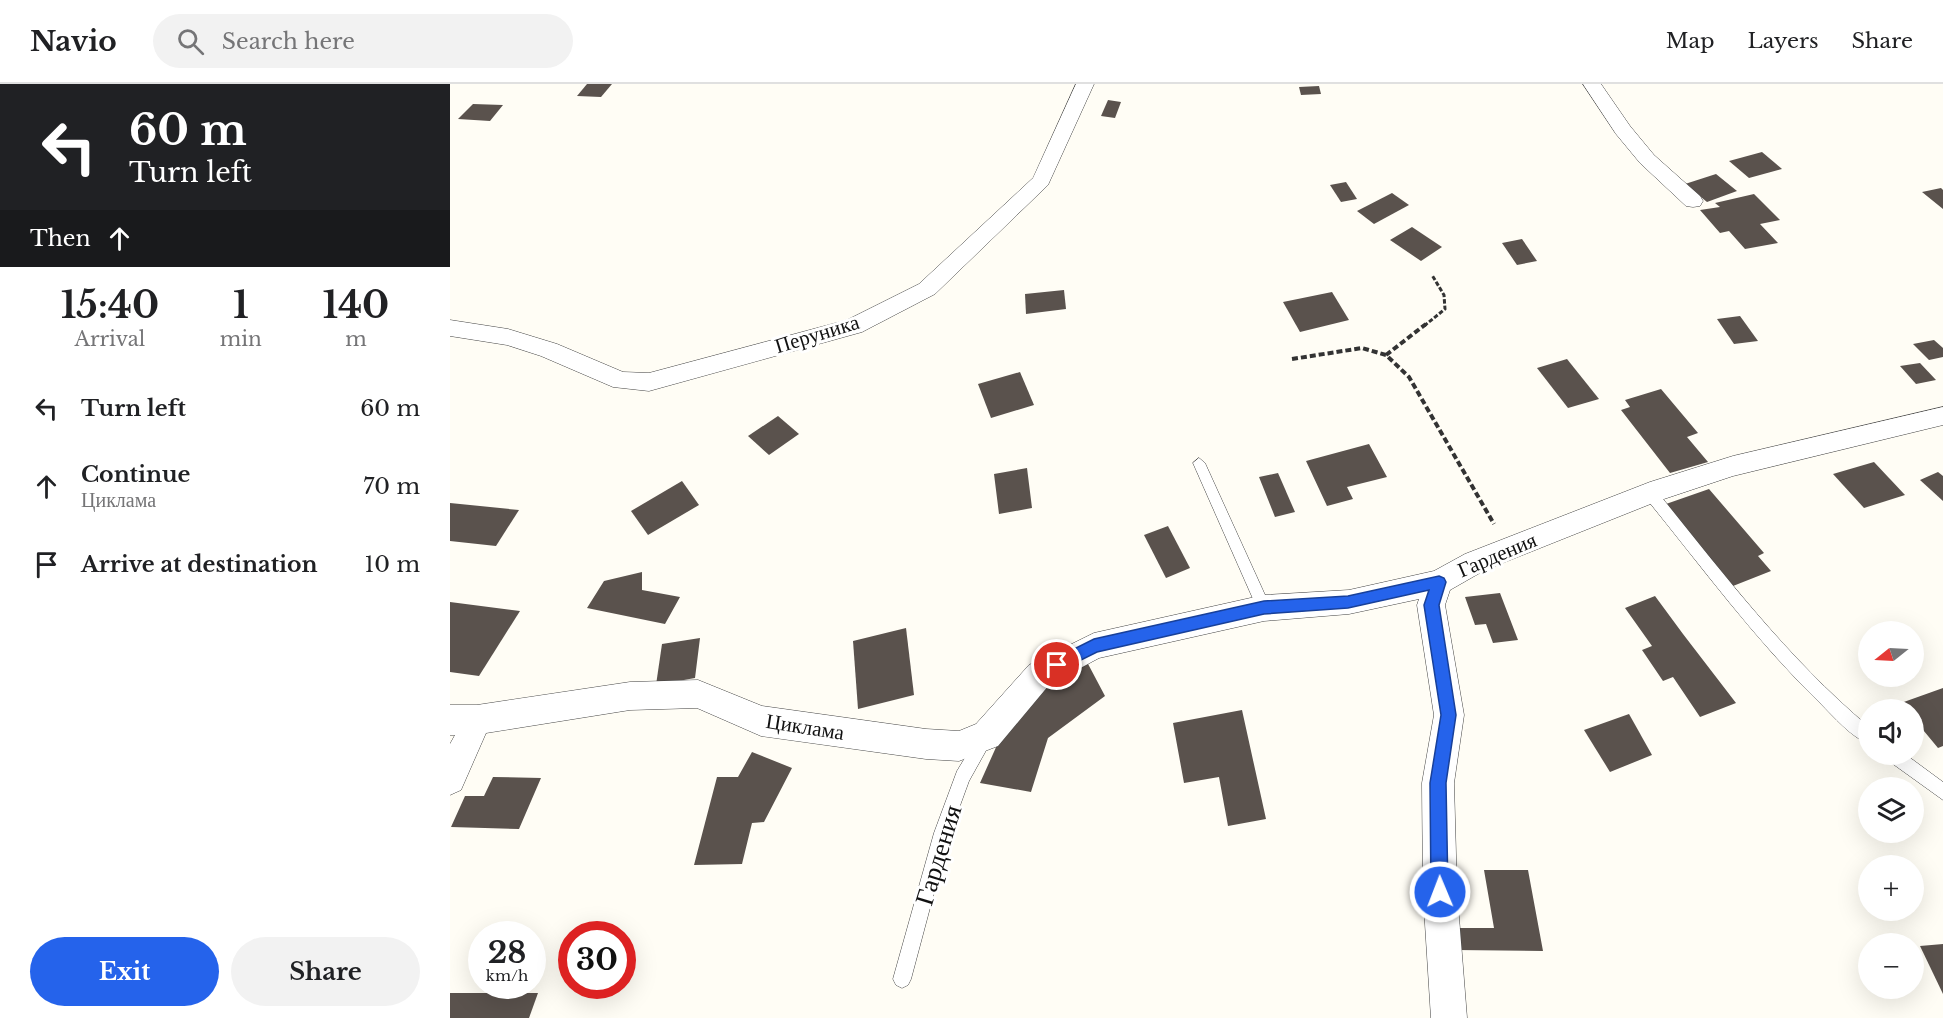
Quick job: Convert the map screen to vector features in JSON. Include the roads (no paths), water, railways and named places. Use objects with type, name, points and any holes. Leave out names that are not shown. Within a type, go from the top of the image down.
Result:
[{"type":"street","name":"Перуника","points":[[450,328],[508,337],[549,350],[621,381],[649,382],[854,326],[927,289],[1041,181],[1085,84]]},
{"type":"street","points":[[1592,84],[1623,130],[1647,159],[1693,201]]},
{"type":"street","name":"Гардения","points":[[1449,1018],[1440,892],[1438,783],[1449,715],[1431,605],[1439,582],[1475,562],[1650,493],[1733,466],[1943,416]]},
{"type":"street","name":"Циклама","points":[[463,720],[630,696],[699,694],[761,721],[926,744],[959,746],[987,735],[1039,675],[1094,646],[1264,608],[1348,602],[1439,582]]},
{"type":"street","points":[[450,779],[463,720]]},
{"type":"lane","points":[[1199,463],[1264,608]]},
{"type":"lane","points":[[1650,493],[1786,660],[1858,728]]},
{"type":"lane","name":"Гардения","points":[[902,979],[942,833],[963,777],[987,735]]},
{"type":"lane","points":[[1906,765],[1943,792]]}]
